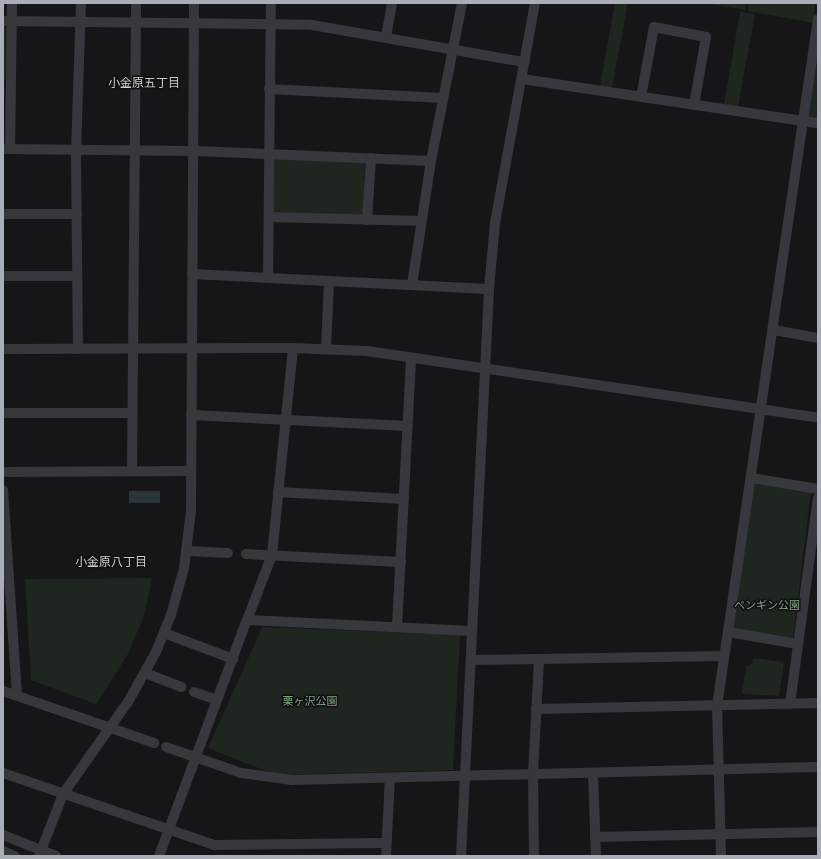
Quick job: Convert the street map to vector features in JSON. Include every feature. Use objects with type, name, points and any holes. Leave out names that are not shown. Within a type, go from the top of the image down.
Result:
[{"type":"street","points":[[12,3],[7,21],[7,149],[76,152],[134,150],[195,151],[431,161]]},
{"type":"street","points":[[78,349],[76,152],[81,3]]},
{"type":"street","points":[[132,471],[136,3]]},
{"type":"street","points":[[39,853],[63,794],[110,728],[145,674],[164,634],[180,586],[187,550],[191,471],[192,274],[195,151],[194,3]]},
{"type":"street","points":[[268,278],[271,155],[269,89],[271,3]]},
{"type":"street","points":[[386,37],[392,3]]},
{"type":"street","points":[[412,285],[431,161],[462,3]]},
{"type":"street","points":[[461,856],[489,289],[495,222],[535,3]]},
{"type":"street","points":[[721,856],[717,706],[774,330],[818,19]]},
{"type":"street","points":[[7,21],[271,24],[318,26],[525,62]]},
{"type":"street","points":[[641,97],[654,27],[706,37],[694,105]]},
{"type":"street","points":[[522,79],[818,123]]},
{"type":"street","points":[[269,89],[443,98]]},
{"type":"street","points":[[367,220],[371,158]]},
{"type":"street","points":[[3,214],[76,214]]},
{"type":"street","points":[[270,217],[422,221]]},
{"type":"street","points":[[192,274],[489,289]]},
{"type":"street","points":[[3,276],[77,276]]},
{"type":"street","points":[[326,348],[329,281]]},
{"type":"street","points":[[774,330],[818,338]]},
{"type":"street","points":[[159,856],[272,555],[292,348]]},
{"type":"street","points":[[3,349],[326,348],[411,358],[818,418]]},
{"type":"street","points":[[397,627],[411,358]]},
{"type":"street","points":[[3,413],[132,413]]},
{"type":"street","points":[[191,415],[408,426]]},
{"type":"street","points":[[3,472],[191,471]]},
{"type":"street","points":[[751,478],[818,489]]},
{"type":"street","points":[[3,490],[5,553],[18,696]]},
{"type":"street","points":[[278,492],[404,499]]},
{"type":"street","points":[[790,704],[818,498]]},
{"type":"street","points":[[187,550],[228,553]]},
{"type":"street","points":[[246,554],[401,562]]},
{"type":"street","points":[[247,620],[472,631]]},
{"type":"street","points":[[728,632],[798,644]]},
{"type":"street","points":[[164,634],[233,659]]},
{"type":"street","points":[[471,660],[724,656]]},
{"type":"street","points":[[534,856],[532,774],[539,660]]},
{"type":"street","points":[[145,674],[181,687]]},
{"type":"street","points":[[3,691],[154,743]]},
{"type":"street","points":[[194,692],[218,700]]},
{"type":"street","points":[[536,709],[818,703]]},
{"type":"street","points":[[166,747],[241,773],[267,779],[390,778],[818,767]]},
{"type":"street","points":[[593,773],[596,856]]},
{"type":"street","points":[[3,774],[207,844],[228,847],[386,843]]},
{"type":"street","points":[[386,856],[390,778]]},
{"type":"street","points":[[595,837],[818,832]]},
{"type":"street","points":[[3,835],[39,853],[56,856]]},
{"type":"street","points":[[3,851],[15,856]]},
{"type":"green space","points":[[615,3],[628,3],[612,88],[600,86]]},
{"type":"green space","points":[[704,3],[747,3],[745,10]]},
{"type":"green space","points":[[749,3],[815,3],[814,23],[748,11]]},
{"type":"green space","points":[[740,12],[755,14],[738,106],[724,105]]},
{"type":"green space","points":[[818,18],[818,123],[804,116]]},
{"type":"green space","points":[[3,26],[8,28],[7,77],[4,80]]},
{"type":"green space","points":[[271,155],[365,158],[363,216],[270,212]]},
{"type":"green space","name":"ペンギン公園","points":[[759,482],[811,491],[793,638],[790,640],[733,628],[754,485]]},
{"type":"green space","points":[[152,578],[144,616],[128,654],[96,704],[31,680],[25,579]]},
{"type":"green space","name":"栗ヶ沢公園","points":[[262,627],[460,635],[453,770],[276,775],[208,748]]},
{"type":"green space","points":[[753,658],[784,662],[779,696],[742,694],[746,666],[752,664]]},
{"type":"shaded area","points":[[129,491],[160,491],[160,503],[129,503]]},
{"type":"district","name":"小金原五丁目","points":[[144,84]]},
{"type":"district","name":"小金原八丁目","points":[[111,563]]}]
